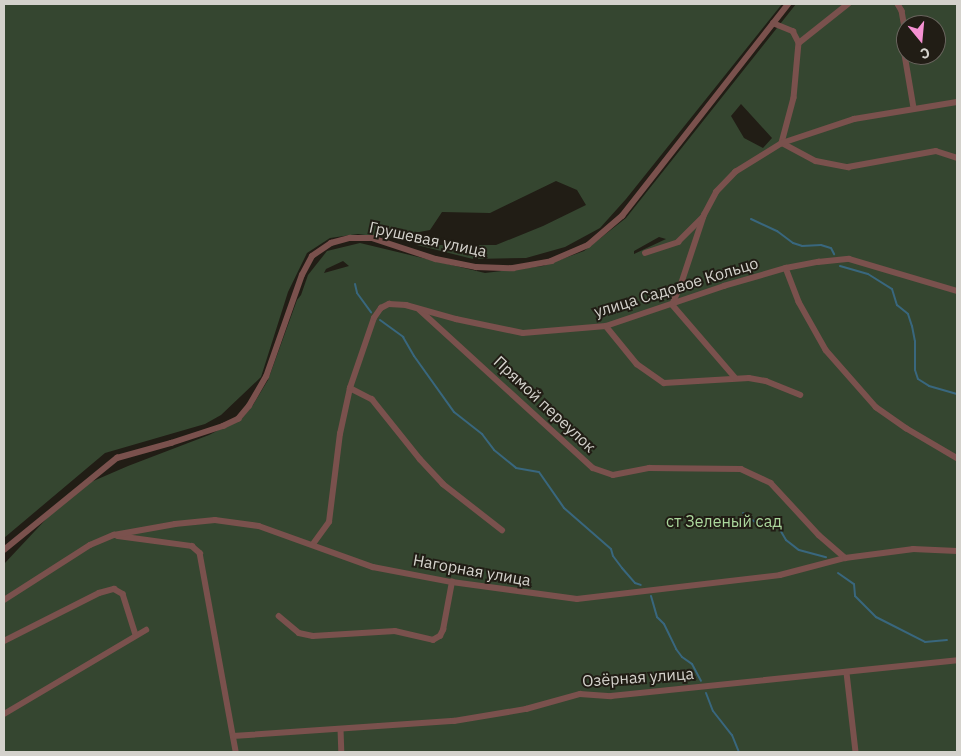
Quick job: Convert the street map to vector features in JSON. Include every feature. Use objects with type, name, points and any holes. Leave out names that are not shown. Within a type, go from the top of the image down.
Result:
[{"type":"street","name":"Грушевая улица","points":[[4,550],[117,458],[171,444],[224,426],[238,419],[250,406],[266,377],[302,274],[312,256],[331,243],[350,238],[372,238],[436,258],[476,267],[513,268],[552,261],[588,245],[622,216],[788,4]]},
{"type":"street","points":[[800,43],[848,4]]},
{"type":"street","points":[[898,4],[902,11],[906,33],[903,42],[914,108]]},
{"type":"street","points":[[773,23],[793,31],[800,43],[794,98],[782,142]]},
{"type":"street","points":[[735,378],[672,305],[704,215],[716,192],[735,172],[782,142],[854,119],[957,102]]},
{"type":"street","points":[[782,142],[816,161],[848,167],[936,151],[957,158]]},
{"type":"street","points":[[645,253],[678,242],[704,215]]},
{"type":"street","name":"улица Садовое Кольцо","points":[[312,544],[329,522],[340,434],[350,388],[369,331],[381,308],[389,304],[406,305],[456,319],[523,332],[606,326],[724,286],[786,268],[849,259],[957,291]]},
{"type":"street","points":[[786,268],[799,302],[826,350],[876,407],[906,428],[957,458]]},
{"type":"street","name":"Прямой переулок","points":[[420,309],[594,468],[613,475],[649,468],[699,467],[741,469],[771,483],[819,535],[845,558]]},
{"type":"street","points":[[606,326],[637,364],[664,383],[735,378],[766,381],[800,395]]},
{"type":"street","points":[[350,388],[372,399],[420,460],[443,484],[502,530]]},
{"type":"street","name":"Нагорная улица","points":[[4,600],[90,545],[114,535],[175,524],[215,520],[259,526],[373,567],[452,582],[577,599],[780,575],[845,558],[913,549],[957,550]]},
{"type":"street","points":[[114,535],[192,546],[200,553],[236,752]]},
{"type":"street","points":[[278,616],[299,633],[313,636],[395,631],[433,640],[440,636],[443,630],[452,582]]},
{"type":"street","points":[[4,641],[99,593],[114,589],[123,594],[136,635]]},
{"type":"street","points":[[4,714],[146,630]]},
{"type":"street","name":"Озёрная улица","points":[[233,736],[482,717],[526,709],[580,694],[611,696],[957,660]]},
{"type":"street","points":[[846,672],[856,752]]},
{"type":"street","points":[[341,729],[342,752]]},
{"type":"green space","points":[[4,4],[782,4],[626,199],[600,228],[565,247],[526,258],[473,259],[417,245],[496,245],[543,226],[586,205],[577,190],[556,181],[490,213],[442,212],[430,230],[387,238],[358,234],[330,238],[307,253],[288,292],[261,377],[221,415],[205,424],[105,453],[4,538]]},
{"type":"green space","name":"ст Зеленый сад","points":[[796,4],[957,4],[957,752],[4,752],[4,564],[49,516],[91,482],[209,435],[242,418],[253,405],[268,380],[308,275],[327,251],[360,243],[485,273],[543,266],[584,251],[626,218]],"holes":[[[741,104],[772,138],[763,148],[744,138],[731,116]],[[659,237],[666,239],[634,254],[634,251]],[[343,261],[349,266],[324,273],[326,269]]]},
{"type":"waterway","points":[[751,219],[777,231],[793,243],[802,246],[821,245],[831,248],[834,254]]},
{"type":"waterway","points":[[840,266],[868,274],[892,289],[897,305],[908,314],[912,326],[915,341],[915,370],[918,379],[929,386],[957,394]]},
{"type":"waterway","points":[[355,284],[357,293],[371,312]]},
{"type":"waterway","points":[[380,320],[403,337],[414,356],[454,412],[482,434],[494,450],[516,468],[539,472],[564,508],[611,549],[613,556],[622,568],[635,583],[641,585]]},
{"type":"waterway","points":[[743,513],[755,522],[779,528],[786,540],[799,550],[826,557]]},
{"type":"waterway","points":[[838,573],[854,584],[855,596],[876,617],[925,642],[947,640]]},
{"type":"waterway","points":[[651,596],[657,617],[664,624],[676,649],[682,657],[692,664],[701,681]]},
{"type":"waterway","points":[[706,693],[713,711],[732,735],[739,752]]}]
